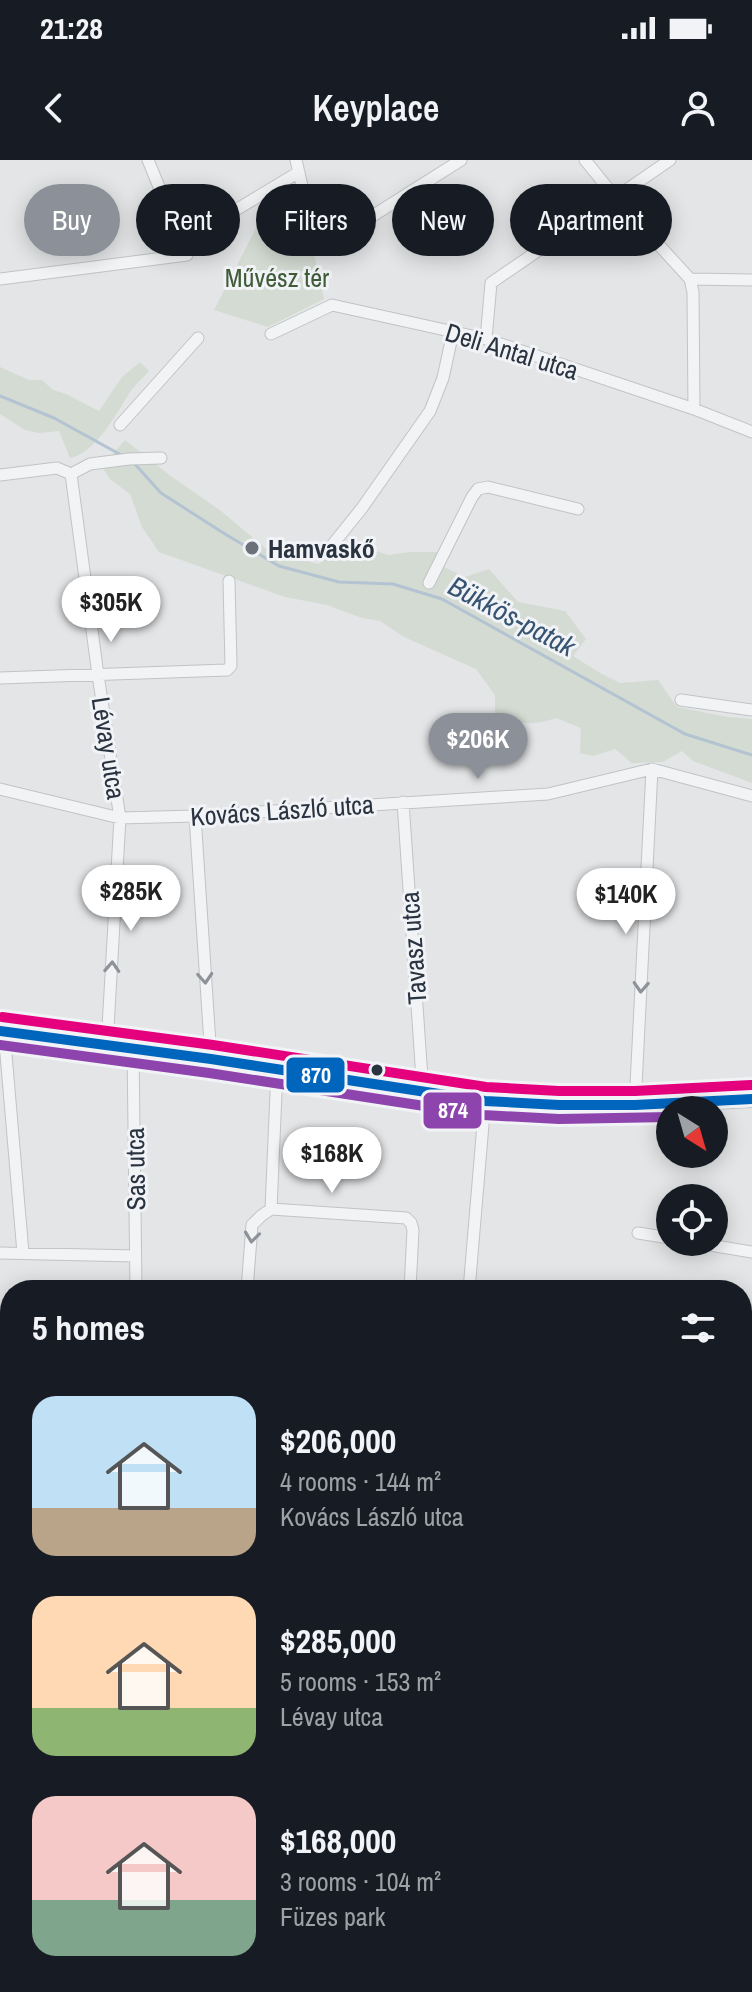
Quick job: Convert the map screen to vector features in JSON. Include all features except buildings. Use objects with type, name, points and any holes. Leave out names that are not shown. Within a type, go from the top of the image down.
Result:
[{"type":"main road","points":[[2,1031],[485,1101],[635,1105],[752,1099]]},
{"type":"street","points":[[0,279],[187,255],[148,160]]},
{"type":"street","points":[[240,206],[297,166],[315,242],[325,246],[461,160]]},
{"type":"street","points":[[585,160],[604,184]]},
{"type":"street","points":[[634,184],[670,160]]},
{"type":"street","points":[[486,339],[491,283],[530,256]]},
{"type":"street","points":[[669,256],[690,279],[693,292],[694,409]]},
{"type":"street","points":[[690,279],[752,280]]},
{"type":"street","name":"Deli Antal utca","points":[[271,334],[332,305],[486,339],[694,409],[752,432]]},
{"type":"street","points":[[325,554],[430,411],[443,378],[453,332]]},
{"type":"street","points":[[120,425],[198,338]]},
{"type":"street","points":[[0,475],[57,468],[71,474],[90,464],[161,458]]},
{"type":"street","name":"Lévay utca","points":[[71,474],[120,818],[107,1045]]},
{"type":"street","points":[[429,583],[478,489],[488,487],[578,509]]},
{"type":"street","points":[[0,678],[227,670],[231,666],[229,581]]},
{"type":"street","points":[[681,700],[752,710]]},
{"type":"street","points":[[635,1105],[652,769]]},
{"type":"street","name":"Kovács László utca","points":[[0,789],[120,818],[548,794],[652,769],[752,796]]},
{"type":"street","name":"Tavasz utca","points":[[403,802],[423,1093]]},
{"type":"street","points":[[195,816],[211,1059]]},
{"type":"street","points":[[2,1031],[23,1253]]},
{"type":"street","name":"Sas utca","points":[[133,1048],[136,1280]]},
{"type":"street","points":[[271,1209],[277,1070]]},
{"type":"street","points":[[470,1280],[485,1101]]},
{"type":"street","points":[[248,1280],[252,1225],[271,1209],[406,1218],[413,1230],[410,1280]]},
{"type":"street","points":[[638,1233],[656,1236]]},
{"type":"street","points":[[728,1248],[752,1252]]},
{"type":"street","points":[[0,1253],[135,1256]]},
{"type":"green space","name":"Művész tér","points":[[256,228],[256,256],[315,256],[324,299],[268,327],[214,310]]},
{"type":"green space","points":[[140,362],[149,371],[132,389],[98,440],[70,458],[59,431],[39,433],[25,430],[0,414],[0,367],[29,380],[42,380],[53,390],[99,411],[122,377]]},
{"type":"green space","points":[[125,440],[269,551],[318,564],[356,544],[388,555],[438,552],[444,567],[465,577],[489,569],[518,602],[565,611],[586,639],[573,656],[600,673],[620,683],[658,680],[677,707],[752,719],[752,783],[693,761],[682,751],[663,762],[632,763],[615,749],[593,756],[580,753],[581,728],[556,718],[526,723],[495,715],[495,695],[476,669],[404,637],[380,621],[327,605],[285,597],[159,552],[142,527],[130,494],[110,479],[102,467]]},
{"type":"waterway","name":"Bükkös-patak","points":[[0,396],[54,418],[123,456]]},
{"type":"waterway","name":"Bükkös-patak","points":[[133,462],[161,493],[279,566],[339,582],[393,584],[442,599],[685,734],[752,755]]},
{"type":"transit line","points":[[2,1017],[213,1045],[486,1087],[635,1091],[751,1085]]},
{"type":"transit line","name":"870","points":[[0,1031],[211,1059],[485,1101],[635,1105],[752,1099]]},
{"type":"transit line","name":"874","points":[[0,1045],[483,1115],[559,1119],[656,1117]]},
{"type":"place","name":"Hamvaskő","points":[[252,548]]}]
